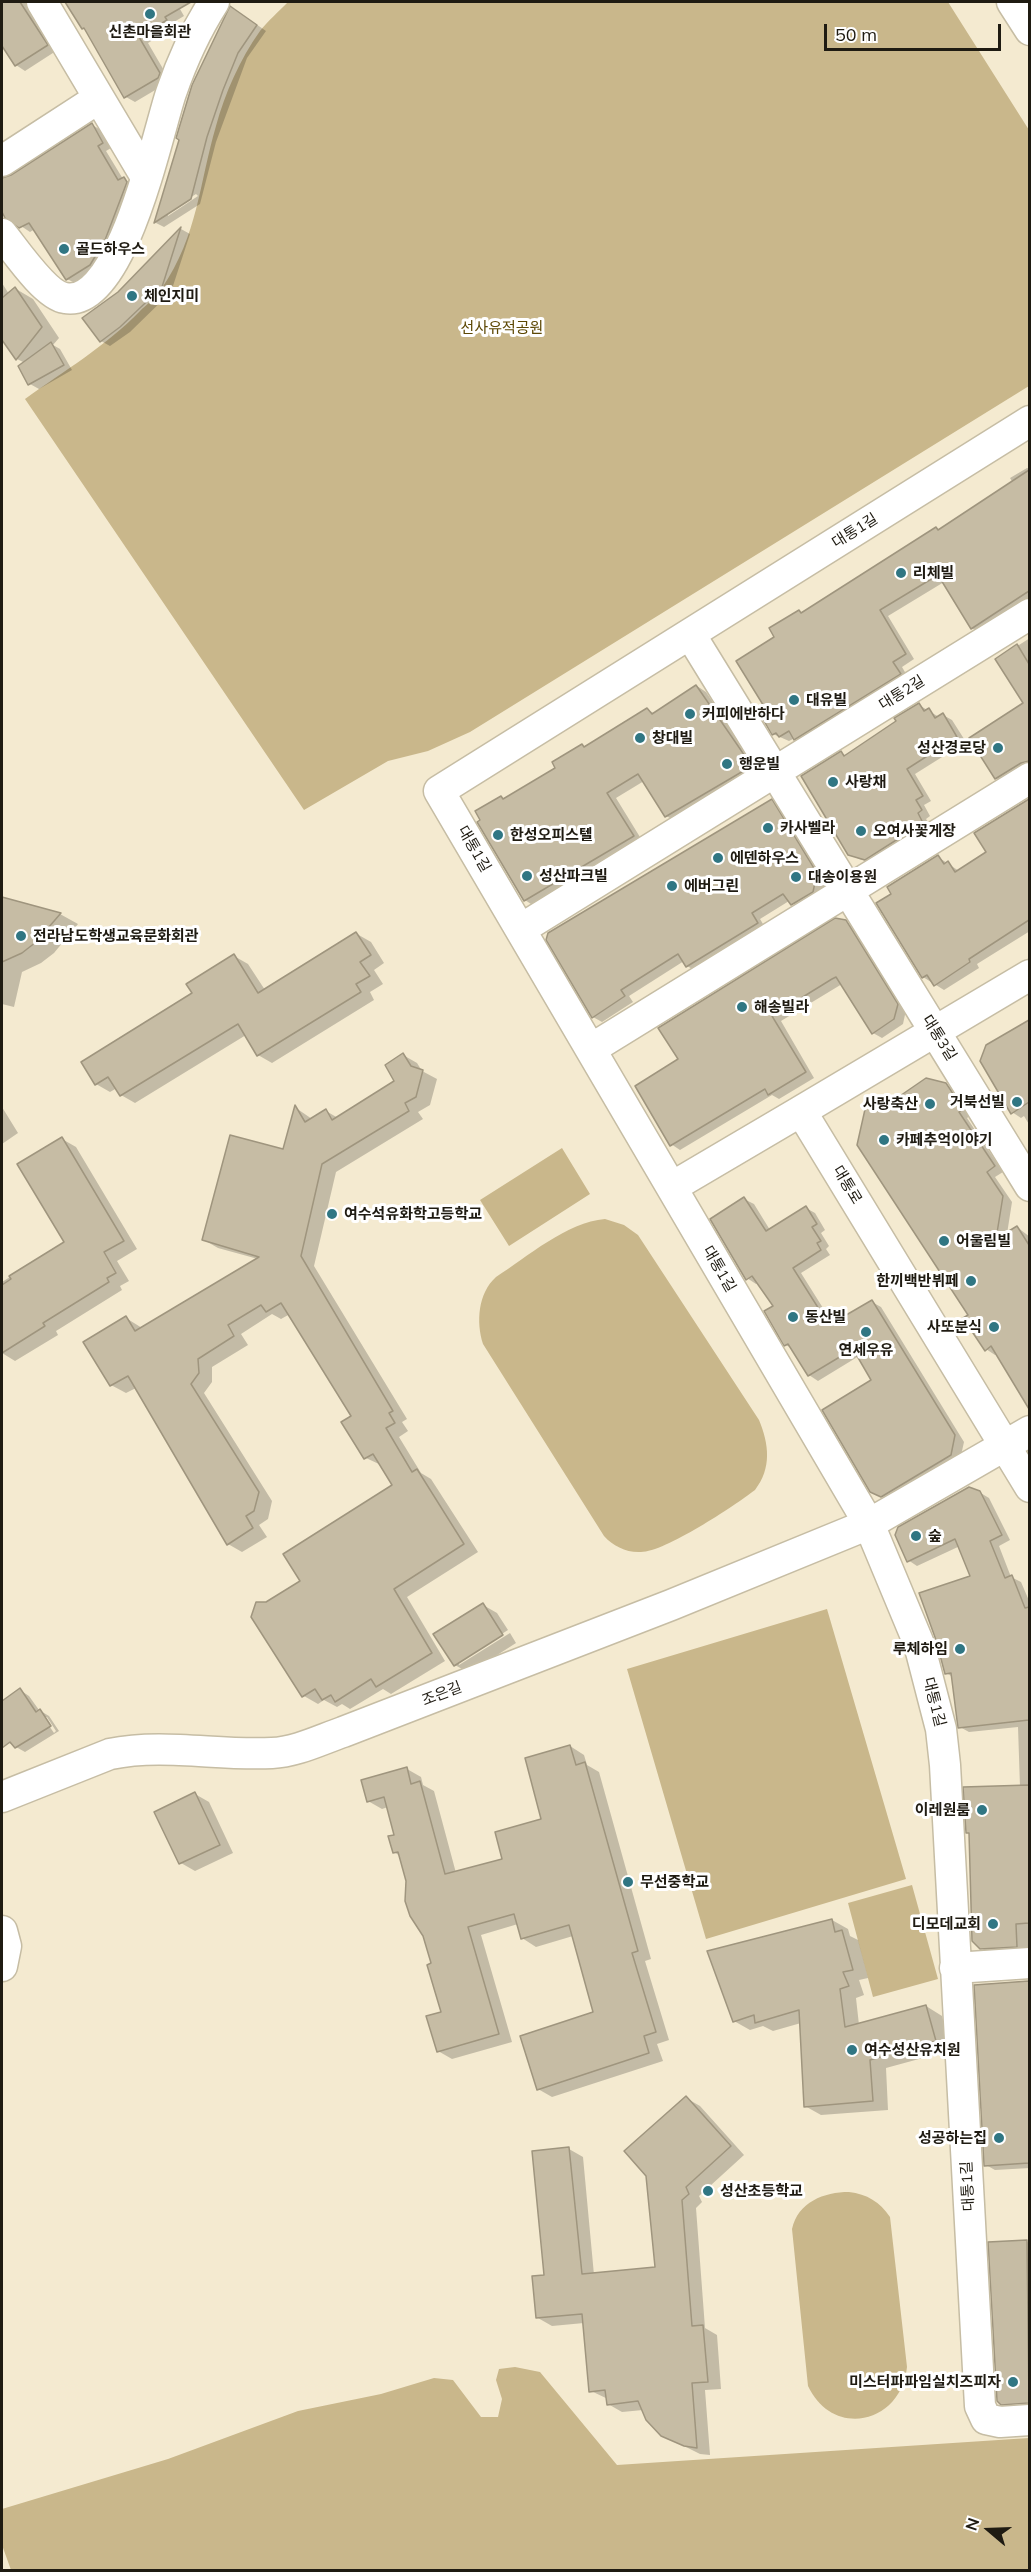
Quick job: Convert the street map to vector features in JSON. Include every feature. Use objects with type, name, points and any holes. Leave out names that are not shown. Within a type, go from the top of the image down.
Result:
[{"type":"street","points":[[42,2],[146,177]]},
{"type":"street","points":[[2,234],[48,289],[66,299],[76,297],[96,283],[114,261],[133,223],[172,92],[191,43],[213,2]]},
{"type":"street","points":[[1012,2],[1029,30]]},
{"type":"street","points":[[2,161],[99,98]]},
{"type":"street","name":"대통1길","points":[[1029,421],[439,791],[869,1524],[919,1644],[941,1728],[945,1766],[980,2406],[986,2419],[1029,2420]]},
{"type":"street","name":"대통2길","points":[[775,771],[1029,614]]},
{"type":"street","name":"대통3길","points":[[690,634],[935,1033],[1018,1143],[1029,1186]]},
{"type":"street","points":[[520,929],[775,771]]},
{"type":"street","points":[[591,1049],[1029,778]]},
{"type":"street","points":[[672,1187],[935,1033],[1029,975]]},
{"type":"street","name":"대통로","points":[[801,1111],[1017,1438],[1029,1487]]},
{"type":"street","name":"조은길","points":[[2,1797],[110,1754],[129,1750],[193,1749],[273,1753],[343,1732],[671,1605],[869,1524],[1017,1438]]},
{"type":"street","points":[[2,1931],[6,1946],[2,1966]]},
{"type":"street","points":[[955,1968],[1029,1963]]},
{"type":"green space","name":"선사유적공원","points":[[288,2],[948,2],[1029,130],[1029,386],[470,732],[428,751],[388,761],[304,810],[25,399],[113,336],[160,291],[174,268],[190,229],[216,126],[234,77],[260,31]]},
{"type":"green space","points":[[562,1148],[590,1194],[509,1246],[480,1200]]},
{"type":"green space","points":[[605,1219],[624,1225],[638,1235],[759,1420],[767,1447],[764,1473],[755,1490],[682,1537],[666,1545],[641,1552],[621,1548],[604,1536],[483,1344],[479,1317],[485,1291],[496,1277],[562,1233]]},
{"type":"green space","points":[[827,1609],[906,1879],[706,1939],[627,1669]]},
{"type":"green space","points":[[912,1885],[938,1979],[873,1997],[848,1903]]},
{"type":"green space","points":[[849,2192],[872,2200],[890,2217],[907,2367],[902,2386],[893,2401],[880,2412],[865,2418],[849,2418],[833,2413],[819,2403],[808,2386],[792,2229],[800,2212],[813,2200],[830,2194]]},
{"type":"green space","points":[[515,2367],[540,2372],[617,2465],[1029,2438],[1029,2570],[11,2570],[2,2545],[2,2509],[168,2459],[298,2411],[381,2394],[434,2378],[453,2380],[481,2417],[498,2417],[502,2399],[496,2380],[499,2369]]},
{"type":"building","points":[[2,2],[20,2],[48,45],[15,66],[2,46]]},
{"type":"building","points":[[65,2],[191,2],[165,17],[167,20],[139,37],[160,73],[158,78],[124,98],[84,28],[82,29]]},
{"type":"building","points":[[230,6],[257,25],[238,53],[223,90],[207,137],[191,199],[154,223],[179,140],[176,138],[192,85]]},
{"type":"building","points":[[92,123],[103,143],[98,146],[118,180],[124,177],[127,182],[105,240],[90,265],[66,280],[29,223],[19,228],[5,218],[2,212],[2,178],[11,175]]},
{"type":"building","points":[[181,227],[162,287],[120,327],[100,342],[82,318],[118,292]]},
{"type":"building","points":[[15,287],[42,327],[16,360],[2,340],[2,298]]},
{"type":"building","points":[[51,342],[64,365],[28,385],[18,366]]},
{"type":"building","points":[[1029,470],[1029,591],[971,629],[938,575],[880,610],[906,654],[893,662],[901,674],[794,740],[789,731],[779,737],[776,733],[772,735],[759,712],[765,708],[736,661],[774,637],[769,628],[799,610],[801,613],[936,527],[938,530]]},
{"type":"building","points":[[1017,644],[1029,664],[1029,761],[1021,763],[995,779],[969,738],[1023,703],[995,659]]},
{"type":"building","points":[[696,685],[747,759],[745,770],[665,817],[638,774],[607,793],[634,836],[524,901],[477,822],[480,820],[475,811],[501,796],[503,799],[555,768],[552,762],[582,744],[584,747],[647,708],[652,714]]},
{"type":"building","points":[[919,703],[924,711],[929,708],[935,718],[943,713],[957,737],[907,769],[923,796],[916,800],[922,810],[918,813],[923,823],[865,860],[848,855],[801,776],[841,751],[844,756],[896,721],[894,718]]},
{"type":"building","points":[[772,799],[817,873],[813,892],[791,905],[783,894],[752,913],[758,923],[686,967],[678,954],[621,990],[625,996],[592,1018],[546,940],[548,933]]},
{"type":"building","points":[[1029,799],[1029,920],[969,959],[970,962],[934,986],[927,975],[922,978],[876,903],[891,894],[887,887],[938,855],[944,864],[948,861],[955,872],[986,852],[974,833]]},
{"type":"building","name":"전라남도학생교육문화회관","points":[[2,897],[61,913],[36,942],[22,953],[2,962]]},
{"type":"building","points":[[835,918],[846,920],[898,1004],[894,1019],[872,1034],[836,977],[832,979],[772,1016],[806,1072],[768,1095],[765,1089],[670,1146],[635,1086],[678,1059],[658,1028]]},
{"type":"building","points":[[356,932],[371,955],[360,962],[370,976],[356,984],[361,992],[257,1056],[238,1024],[120,1096],[108,1077],[95,1085],[81,1062],[192,993],[186,984],[234,954],[258,993]]},
{"type":"building","points":[[1029,1020],[1029,1102],[1011,1114],[980,1061],[986,1045]]},
{"type":"building","points":[[403,1053],[411,1066],[423,1070],[416,1097],[405,1103],[409,1111],[322,1164],[301,1256],[393,1411],[389,1413],[395,1423],[386,1428],[412,1472],[417,1469],[464,1544],[394,1589],[432,1653],[376,1687],[371,1679],[335,1702],[331,1695],[322,1700],[315,1689],[302,1697],[251,1617],[256,1602],[266,1602],[300,1581],[283,1554],[392,1485],[373,1454],[364,1459],[341,1422],[351,1416],[281,1303],[266,1312],[261,1305],[228,1325],[234,1336],[198,1359],[199,1373],[191,1384],[259,1492],[254,1511],[246,1516],[253,1528],[227,1545],[128,1376],[110,1386],[83,1342],[126,1316],[135,1331],[259,1257],[202,1240],[230,1135],[283,1149],[295,1105],[305,1122],[326,1109],[332,1120],[394,1081],[385,1065]]},
{"type":"building","points":[[926,1078],[946,1083],[963,1109],[959,1112],[995,1166],[987,1172],[1003,1196],[996,1239],[1017,1226],[1029,1245],[1029,1409],[991,1346],[985,1351],[963,1318],[968,1315],[857,1145],[868,1096],[878,1111]]},
{"type":"building","points":[[62,1137],[124,1241],[104,1252],[116,1273],[107,1278],[109,1282],[43,1323],[45,1326],[2,1353],[2,1285],[11,1279],[9,1276],[64,1242],[17,1164]]},
{"type":"building","points":[[744,1197],[766,1231],[806,1206],[817,1224],[812,1227],[821,1241],[817,1243],[821,1250],[793,1268],[829,1325],[872,1300],[955,1435],[951,1455],[881,1497],[870,1492],[822,1410],[871,1380],[853,1349],[808,1376],[788,1344],[784,1346],[764,1311],[773,1306],[752,1276],[746,1280],[710,1219]]},
{"type":"building","points":[[969,1487],[980,1491],[1002,1535],[990,1541],[1005,1578],[1012,1575],[1025,1608],[1029,1607],[1029,1720],[958,1728],[951,1673],[945,1674],[936,1640],[919,1593],[970,1576],[955,1539],[907,1562],[895,1535],[898,1527]]},
{"type":"building","points":[[483,1603],[503,1635],[454,1666],[433,1634]]},
{"type":"building","points":[[20,1688],[36,1712],[40,1709],[51,1726],[15,1748],[10,1742],[2,1748],[2,1701]]},
{"type":"building","name":"무선중학교","points":[[570,1745],[576,1765],[585,1762],[638,1951],[632,1953],[656,2032],[644,2036],[649,2053],[537,2090],[520,2036],[593,2012],[569,1925],[521,1939],[514,1914],[468,1927],[499,2034],[437,2052],[426,2016],[441,2012],[427,1965],[431,1963],[423,1936],[410,1916],[405,1901],[406,1881],[398,1852],[393,1853],[388,1836],[394,1835],[384,1797],[367,1802],[361,1780],[407,1767],[411,1784],[420,1781],[445,1874],[502,1859],[495,1832],[541,1819],[525,1758]]},
{"type":"building","points":[[1029,1785],[1029,1923],[1016,1924],[1017,1947],[980,1949],[972,1941],[969,1833],[966,1833],[963,1787]]},
{"type":"building","points":[[195,1792],[220,1845],[179,1864],[154,1812]]},
{"type":"building","points":[[832,1919],[835,1932],[842,1930],[853,1970],[843,1972],[849,1986],[840,1989],[845,2027],[926,2005],[936,2041],[870,2060],[873,2101],[804,2107],[799,2010],[755,2023],[754,2015],[733,2022],[707,1951]]},
{"type":"building","points":[[1029,1981],[1029,2163],[984,2166],[974,1985]]},
{"type":"building","name":"성산초등학교","points":[[686,2096],[731,2146],[686,2187],[689,2194],[682,2200],[692,2326],[703,2325],[708,2382],[692,2383],[697,2448],[684,2446],[661,2436],[646,2420],[638,2401],[607,2405],[605,2390],[589,2392],[582,2314],[536,2318],[532,2276],[544,2275],[532,2151],[569,2147],[582,2274],[655,2267],[646,2176],[624,2151]]},
{"type":"building","points":[[1027,2240],[1029,2403],[1001,2405],[997,2401],[988,2242]]},
{"type":"place","name":"신촌마을회관","points":[[150,14]]},
{"type":"place","name":"골드하우스","points":[[64,249]]},
{"type":"place","name":"체인지미","points":[[132,296]]},
{"type":"place","name":"리체빌","points":[[901,573]]},
{"type":"place","name":"대유빌","points":[[794,700]]},
{"type":"place","name":"커피에반하다","points":[[690,714]]},
{"type":"place","name":"창대빌","points":[[640,738]]},
{"type":"place","name":"성산경로당","points":[[998,748]]},
{"type":"place","name":"행운빌","points":[[727,764]]},
{"type":"place","name":"사랑채","points":[[833,782]]},
{"type":"place","name":"카사벨라","points":[[768,828]]},
{"type":"place","name":"오여사꽃게장","points":[[861,831]]},
{"type":"place","name":"한성오피스텔","points":[[498,835]]},
{"type":"place","name":"에덴하우스","points":[[718,858]]},
{"type":"place","name":"성산파크빌","points":[[527,876]]},
{"type":"place","name":"대송이용원","points":[[796,877]]},
{"type":"place","name":"에버그린","points":[[672,886]]},
{"type":"place","name":"전라남도학생교육문화회관","points":[[21,936]]},
{"type":"place","name":"해송빌라","points":[[742,1007]]},
{"type":"place","name":"거북선빌","points":[[1017,1102]]},
{"type":"place","name":"사랑축산","points":[[930,1104]]},
{"type":"place","name":"카페추억이야기","points":[[884,1140]]},
{"type":"place","name":"여수석유화학고등학교","points":[[332,1214]]},
{"type":"place","name":"어울림빌","points":[[944,1241]]},
{"type":"place","name":"한끼백반뷔페","points":[[971,1281]]},
{"type":"place","name":"동산빌","points":[[793,1317]]},
{"type":"place","name":"사또분식","points":[[994,1327]]},
{"type":"place","name":"연세우유","points":[[866,1332]]},
{"type":"place","name":"숲","points":[[916,1536]]},
{"type":"place","name":"루체하임","points":[[960,1649]]},
{"type":"place","name":"이레원룸","points":[[982,1810]]},
{"type":"place","name":"무선중학교","points":[[628,1882]]},
{"type":"place","name":"디모데교회","points":[[993,1924]]},
{"type":"place","name":"여수성산유치원","points":[[852,2050]]},
{"type":"place","name":"성공하는집","points":[[999,2138]]},
{"type":"place","name":"성산초등학교","points":[[708,2191]]},
{"type":"place","name":"미스터파파임실치즈피자","points":[[1013,2382]]}]
